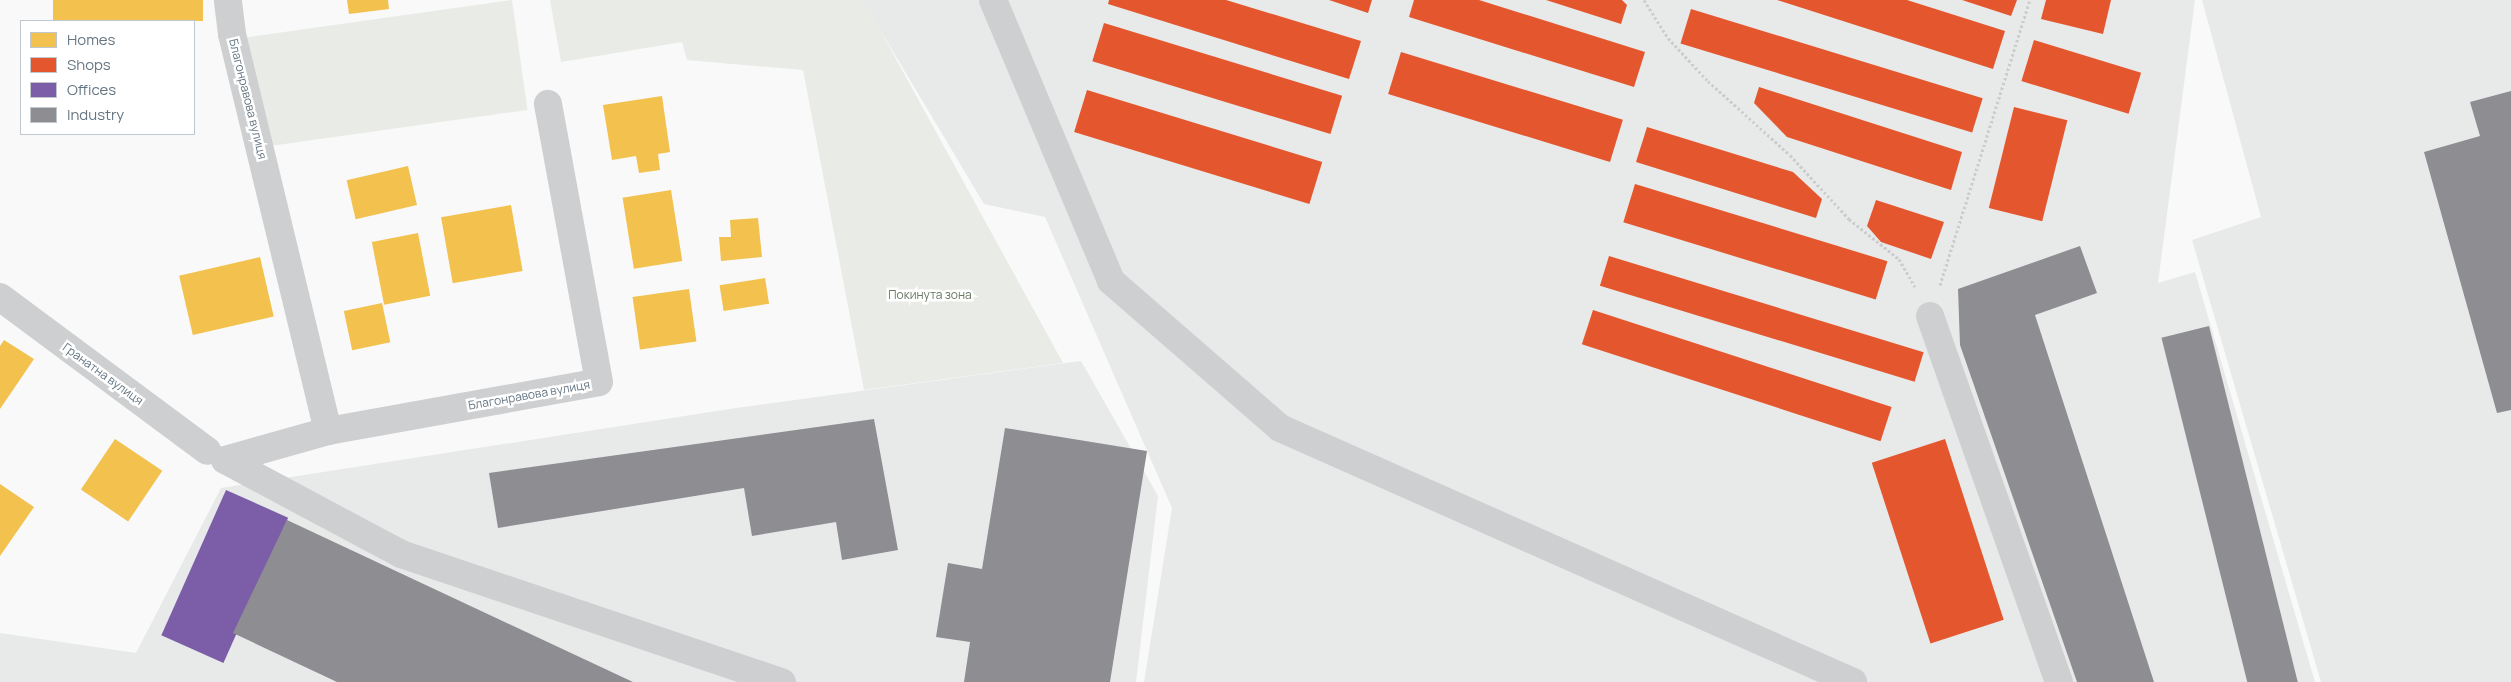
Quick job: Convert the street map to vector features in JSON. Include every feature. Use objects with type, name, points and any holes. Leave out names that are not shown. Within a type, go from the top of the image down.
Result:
[{"type":"street","name":"Благонравова вулиця","points":[[228,0],[232,34],[328,431]]},
{"type":"street","points":[[993,0],[1111,281],[1280,428],[1853,682]]},
{"type":"street","name":"Благонравова вулиця","points":[[216,456],[328,431],[599,382],[548,104]]},
{"type":"street","name":"Гранатна вулиця","points":[[0,298],[216,456],[401,554],[782,682]]},
{"type":"street","points":[[1930,316],[2059,682]]},
{"type":"path","points":[[1644,0],[1668,38],[1708,81],[1790,155],[1849,219],[1899,259],[1930,316]]},
{"type":"path","points":[[1930,316],[2030,0]]},
{"type":"shaded area","points":[[857,0],[2195,0],[2158,283],[2195,272],[2315,682],[1144,682],[1172,508],[1045,217],[984,204],[867,8]]},
{"type":"shaded area","points":[[2202,0],[2511,0],[2511,682],[2321,682],[2192,240],[2261,217]]},
{"type":"shaded area","points":[[1081,361],[1158,496],[1136,682],[0,682],[0,633],[136,653],[221,488],[736,408]]},
{"type":"green space","points":[[512,0],[527,110],[261,147],[246,37]]},
{"type":"green space","name":"Покинута зона","points":[[550,0],[859,0],[868,8],[1063,363],[864,390],[803,70],[687,60],[682,42],[561,62]]},
{"type":"building: Homes","points":[[53,0],[203,0],[203,21],[53,20]]},
{"type":"building: Homes","points":[[347,0],[388,0],[389,9],[349,14]]},
{"type":"building: Homes","points":[[662,96],[670,152],[658,154],[660,170],[639,173],[636,156],[612,160],[603,105]]},
{"type":"building: Homes","points":[[408,166],[417,205],[356,219],[347,180]]},
{"type":"building: Homes","points":[[671,190],[682,261],[634,269],[623,198]]},
{"type":"building: Homes","points":[[511,205],[523,271],[453,283],[441,217]]},
{"type":"building: Homes","points":[[758,218],[762,257],[721,261],[719,237],[731,237],[730,220]]},
{"type":"building: Homes","points":[[418,233],[430,296],[384,305],[372,242]]},
{"type":"building: Homes","points":[[260,257],[274,316],[193,335],[179,276]]},
{"type":"building: Homes","points":[[765,278],[769,304],[724,311],[720,285]]},
{"type":"building: Homes","points":[[689,289],[696,341],[640,349],[633,297]]},
{"type":"building: Homes","points":[[382,303],[390,342],[352,350],[344,311]]},
{"type":"building: Homes","points":[[4,340],[34,359],[0,409],[0,346]]},
{"type":"building: Homes","points":[[115,439],[162,471],[128,521],[81,490]]},
{"type":"building: Homes","points":[[0,484],[34,507],[0,556]]},
{"type":"building: Shops","points":[[1109,0],[1226,0],[1361,41],[1349,79],[1108,4]]},
{"type":"building: Shops","points":[[1329,0],[1372,0],[1368,13]]},
{"type":"building: Shops","points":[[1414,0],[1479,0],[1645,52],[1634,87],[1409,17]]},
{"type":"building: Shops","points":[[1546,0],[1622,0],[1627,5],[1621,24]]},
{"type":"building: Shops","points":[[1777,0],[1907,0],[2005,31],[1993,69]]},
{"type":"building: Shops","points":[[1962,0],[2017,0],[2011,16]]},
{"type":"building: Shops","points":[[2046,0],[2111,0],[2103,34],[2041,19]]},
{"type":"building: Shops","points":[[1691,9],[1983,98],[1972,133],[1680,43]]},
{"type":"building: Shops","points":[[1104,23],[1342,96],[1330,134],[1092,61]]},
{"type":"building: Shops","points":[[2034,40],[2141,73],[2129,114],[2021,81]]},
{"type":"building: Shops","points":[[1401,52],[1623,120],[1610,162],[1388,94]]},
{"type":"building: Shops","points":[[1759,87],[1962,152],[1951,190],[1787,137],[1754,103]]},
{"type":"building: Shops","points":[[1087,90],[1322,162],[1309,204],[1074,132]]},
{"type":"building: Shops","points":[[2014,107],[2067,120],[2042,221],[1989,208]]},
{"type":"building: Shops","points":[[1647,127],[1793,172],[1822,199],[1816,218],[1636,162]]},
{"type":"building: Shops","points":[[1635,184],[1887,261],[1876,299],[1623,222]]},
{"type":"building: Shops","points":[[1876,200],[1944,222],[1931,259],[1881,242],[1867,226]]},
{"type":"building: Shops","points":[[1609,256],[1924,352],[1915,382],[1600,286]]},
{"type":"building: Shops","points":[[1593,310],[1892,407],[1881,441],[1582,344]]},
{"type":"building: Shops","points":[[1945,439],[2004,620],[1930,643],[1872,463]]},
{"type":"building: Offices","points":[[226,490],[288,518],[223,663],[161,635]]},
{"type":"building: Industry","points":[[2511,91],[2511,410],[2497,413],[2424,152],[2480,136],[2470,102]]},
{"type":"building: Industry","points":[[2080,246],[2097,293],[2035,315],[2154,682],[2077,682],[1960,345],[1958,289]]},
{"type":"building: Industry","points":[[2209,326],[2298,682],[2247,682],[2161,338]]},
{"type":"building: Industry","points":[[874,419],[898,550],[842,560],[836,522],[752,536],[744,488],[498,528],[489,473]]},
{"type":"building: Industry","points":[[1005,428],[1147,451],[1110,682],[964,682],[970,642],[936,637],[948,563],[982,569]]},
{"type":"building: Industry","points":[[287,520],[633,682],[337,682],[233,633]]}]
